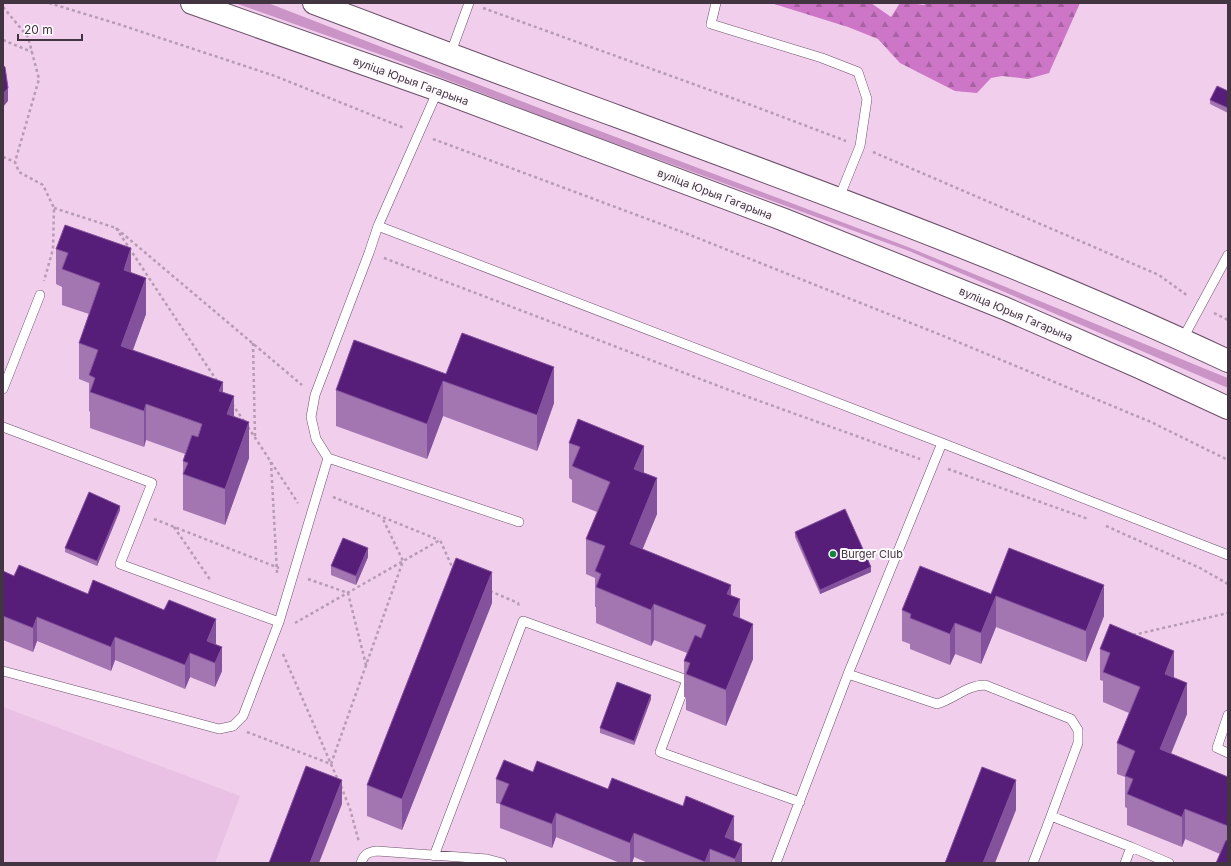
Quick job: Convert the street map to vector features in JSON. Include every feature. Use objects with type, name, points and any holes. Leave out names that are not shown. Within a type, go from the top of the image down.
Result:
[{"type":"main road","name":"вуліца Юрыя Гагарына","points":[[192,3],[438,90],[782,220],[1004,308],[1228,408]]},
{"type":"main road","points":[[317,4],[450,55],[839,198],[961,245],[1096,302],[1228,361]]},
{"type":"lane","points":[[450,55],[469,3]]},
{"type":"lane","points":[[716,3],[711,24],[822,58],[858,72],[867,99],[860,146],[839,198]]},
{"type":"lane","points":[[438,90],[378,226],[315,395],[311,417],[316,439],[328,458],[519,522]]},
{"type":"lane","points":[[378,226],[942,443],[1228,555]]},
{"type":"lane","points":[[1182,340],[1228,255]]},
{"type":"lane","points":[[3,389],[40,295]]},
{"type":"lane","points":[[3,427],[152,483],[120,564],[279,622]]},
{"type":"lane","points":[[776,863],[848,674],[942,443]]},
{"type":"lane","points":[[3,671],[219,729],[233,726],[243,716],[279,622],[328,458]]},
{"type":"lane","points":[[434,856],[523,621],[687,680],[660,752],[800,802]]},
{"type":"lane","points":[[848,674],[937,704],[978,685],[985,685],[1071,719],[1078,730],[1078,743],[1033,863]]},
{"type":"lane","points":[[1228,715],[1217,748],[1228,753]]},
{"type":"lane","points":[[1051,816],[1169,863]]},
{"type":"lane","points":[[1125,863],[1131,847]]},
{"type":"lane","points":[[362,860],[368,852],[377,851],[487,860],[502,863]]},
{"type":"path","points":[[49,3],[118,24],[275,76],[418,133],[685,233],[941,335],[1151,422],[1228,460]]},
{"type":"path","points":[[469,3],[860,146],[1159,275]]},
{"type":"path","points":[[3,8],[28,37],[39,79],[14,162]]},
{"type":"path","points":[[3,40],[32,52]]},
{"type":"path","points":[[3,156],[14,162],[19,172],[42,185],[54,208],[53,249],[40,295]]},
{"type":"path","points":[[54,208],[116,228],[315,395]]},
{"type":"path","points":[[116,228],[220,385]]},
{"type":"path","points":[[369,253],[729,390],[1091,520]]},
{"type":"path","points":[[253,343],[255,438]]},
{"type":"path","points":[[229,398],[310,520]]},
{"type":"path","points":[[270,461],[277,575]]},
{"type":"path","points":[[318,491],[440,540],[454,572]]},
{"type":"path","points":[[140,514],[294,574],[348,593]]},
{"type":"path","points":[[331,764],[403,561],[382,517]]},
{"type":"path","points":[[1106,526],[1200,568],[1228,584]]},
{"type":"path","points":[[173,527],[226,602]]},
{"type":"path","points":[[362,860],[350,809],[274,635],[440,540]]},
{"type":"path","points":[[484,589],[518,603],[523,621]]},
{"type":"path","points":[[348,593],[366,665]]},
{"type":"path","points":[[1127,637],[1228,613]]},
{"type":"path","points":[[233,726],[331,764]]},
{"type":"shaded area","points":[[235,3],[268,3],[560,116],[908,247],[1228,378],[1228,388],[909,251],[559,123],[393,59]]},
{"type":"shaded area","points":[[3,707],[240,796],[215,863],[3,863]]},
{"type":"green space","points":[[771,3],[871,3],[891,17],[900,3],[924,5],[926,3],[1080,3],[1049,73],[1028,79],[1002,76],[991,78],[977,93],[955,91],[900,63],[878,39],[848,27]]},
{"type":"building","points":[[3,65],[5,67],[8,88],[3,94]]},
{"type":"building","points":[[1217,86],[1228,91],[1228,108],[1210,100]]},
{"type":"building","points":[[65,225],[131,248],[124,270],[146,278],[121,346],[223,382],[219,391],[234,396],[227,414],[249,422],[225,489],[183,474],[188,463],[183,461],[192,435],[198,437],[202,424],[146,404],[144,411],[90,392],[95,378],[89,375],[98,350],[79,343],[100,283],[62,269],[68,253],[56,249]]},
{"type":"building","points":[[462,333],[554,367],[537,415],[443,381],[427,424],[336,390],[354,340],[446,374]]},
{"type":"building","points":[[578,419],[644,446],[634,469],[657,478],[630,544],[731,585],[727,594],[740,599],[733,615],[753,624],[726,690],[686,674],[690,663],[684,661],[695,635],[701,638],[706,625],[654,604],[651,610],[596,587],[601,574],[595,571],[605,546],[586,539],[610,482],[572,466],[580,447],[569,443]]},
{"type":"building","points":[[89,492],[120,506],[97,561],[65,548]]},
{"type":"building","name":"Burger Club","points":[[845,509],[871,567],[820,590],[795,532]]},
{"type":"building","points":[[343,538],[368,548],[356,576],[331,566]]},
{"type":"building","points":[[1009,548],[1104,585],[1086,631],[996,596],[981,633],[955,623],[950,634],[910,618],[911,614],[902,610],[920,566],[991,594]]},
{"type":"building","points":[[456,558],[492,572],[402,799],[367,785]]},
{"type":"building","points":[[19,565],[88,594],[93,580],[164,610],[169,600],[216,619],[207,641],[222,647],[215,663],[190,653],[185,665],[115,637],[111,647],[37,617],[33,628],[3,616],[3,571],[14,576]]},
{"type":"building","points":[[1110,624],[1174,651],[1165,674],[1187,683],[1160,749],[1228,777],[1228,826],[1185,809],[1182,817],[1127,794],[1133,779],[1125,776],[1135,751],[1117,743],[1140,687],[1103,672],[1110,653],[1100,649]]},
{"type":"building","points":[[617,682],[651,695],[634,741],[600,728]]},
{"type":"building","points":[[504,760],[533,772],[537,761],[608,789],[612,778],[683,806],[686,796],[734,816],[725,837],[742,844],[735,859],[710,849],[705,862],[634,833],[630,843],[556,813],[552,824],[500,804],[509,784],[496,779]]},
{"type":"building","points":[[306,766],[342,780],[310,863],[269,863]]},
{"type":"building","points":[[982,767],[1016,780],[983,863],[945,863]]},
{"type":"building","points":[[1226,840],[1228,841],[1228,863],[1216,863]]},
{"type":"place","name":"Burger Club","points":[[833,554]]}]
